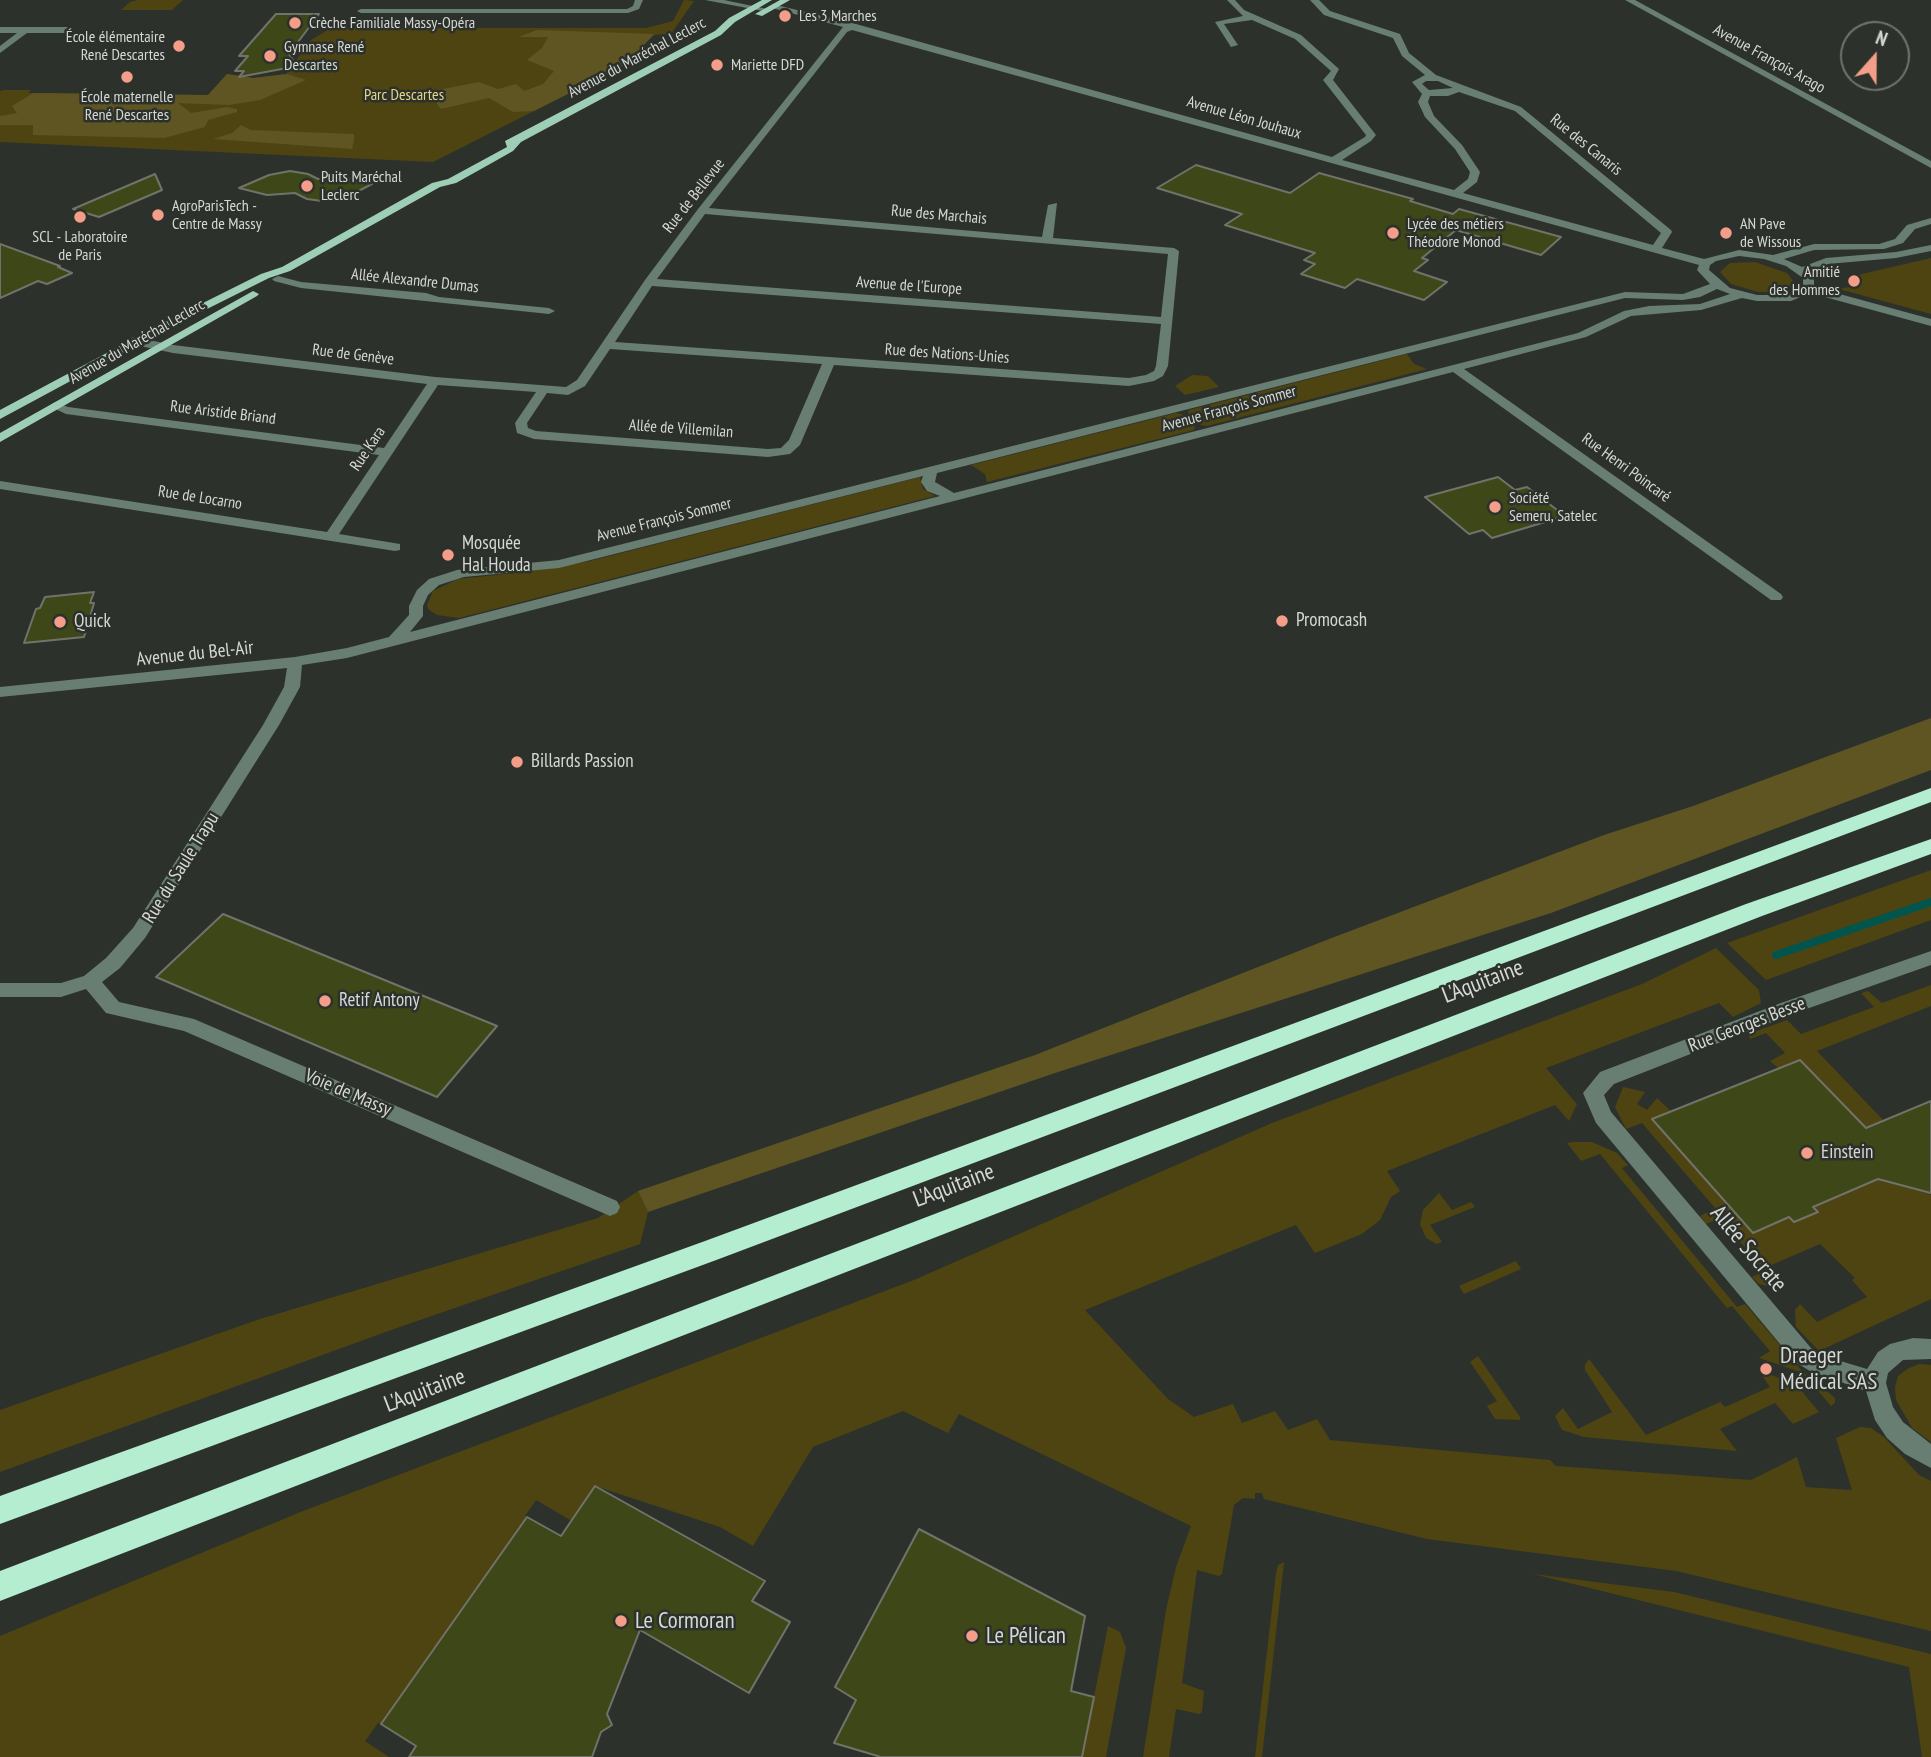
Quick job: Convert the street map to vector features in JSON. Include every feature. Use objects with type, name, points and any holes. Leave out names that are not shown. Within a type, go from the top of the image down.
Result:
[{"type":"highway","name":"L'Aquitaine","points":[[0,1510],[723,1246],[1931,795]]},
{"type":"highway","name":"L'Aquitaine","points":[[0,1586],[1690,934],[1931,846]]},
{"type":"main road","name":"Avenue du Maréchal Leclerc","points":[[0,438],[436,185],[452,181],[487,162],[510,149],[518,140],[767,5],[786,0]]},
{"type":"main road","name":"Avenue du Maréchal Leclerc","points":[[0,415],[135,341],[265,276],[282,274]]},
{"type":"street","points":[[370,0],[361,11],[628,11],[636,7],[639,0]]},
{"type":"street","name":"Avenue Léon Jouhaux","points":[[709,0],[767,5],[853,26],[1705,263]]},
{"type":"street","points":[[1231,0],[1241,12],[1298,37],[1336,71],[1328,80],[1371,135],[1334,160]]},
{"type":"street","points":[[1314,0],[1327,13],[1396,36],[1405,54],[1433,78],[1455,85],[1459,89],[1448,93],[1427,93],[1417,82],[1433,78]]},
{"type":"street","name":"Avenue François Arago","points":[[1629,0],[1931,165]]},
{"type":"street","points":[[1234,45],[1219,22],[1253,17]]},
{"type":"street","name":"Rue de Bellevue","points":[[568,391],[581,383],[649,282],[702,211],[845,30],[853,26]]},
{"type":"street","points":[[0,30],[70,30]]},
{"type":"street","points":[[0,50],[25,30]]},
{"type":"street","name":"Rue des Canaris","points":[[1459,89],[1518,109],[1667,232],[1656,248]]},
{"type":"street","points":[[1427,93],[1423,102],[1430,117],[1460,147],[1475,172],[1473,180],[1457,193]]},
{"type":"street","points":[[1046,240],[1053,205]]},
{"type":"street","name":"Rue des Marchais","points":[[702,211],[1174,251]]},
{"type":"street","points":[[1774,258],[1814,247],[1880,247],[1899,240],[1911,227],[1931,221]]},
{"type":"street","points":[[1802,271],[1826,261],[1896,255],[1931,248]]},
{"type":"street","name":"Rue des Nations-Unies","points":[[607,345],[1129,382],[1159,373],[1174,251]]},
{"type":"street","points":[[1739,253],[1774,258],[1802,271],[1808,277],[1809,289],[1802,295],[1775,300],[1739,295],[1716,285],[1703,270],[1705,263],[1724,254],[1739,253]]},
{"type":"street","name":"Allée Alexandre Dumas","points":[[282,274],[300,285],[426,296],[438,300],[548,312]]},
{"type":"street","name":"Avenue de l'Europe","points":[[649,282],[1167,321]]},
{"type":"street","points":[[1435,344],[1625,295],[1683,297],[1696,295],[1716,285]]},
{"type":"street","points":[[1809,289],[1931,323]]},
{"type":"street","name":"Avenue François Sommer","points":[[955,498],[1582,335],[1628,313],[1701,307],[1739,295]]},
{"type":"street","name":"Rue de Genève","points":[[135,341],[160,347],[435,381],[568,391]]},
{"type":"street","name":"Avenue François Sommer","points":[[393,641],[416,611],[422,593],[434,582],[462,573],[559,564],[957,464],[1419,357],[1435,344]]},
{"type":"street","name":"Rue Henri Poincaré","points":[[1435,344],[1454,352],[1454,368],[1776,597]]},
{"type":"street","points":[[1419,357],[1454,368]]},
{"type":"street","name":"Allée de Villemilan","points":[[544,390],[522,423],[522,430],[534,435],[768,453],[785,451],[795,442],[829,362]]},
{"type":"street","name":"Rue Kara","points":[[331,536],[435,381]]},
{"type":"street","name":"Rue Aristide Briand","points":[[55,406],[66,410],[388,452]]},
{"type":"street","points":[[957,464],[972,470],[978,477],[981,491]]},
{"type":"street","points":[[931,471],[928,482],[932,488],[955,498]]},
{"type":"street","name":"Rue de Locarno","points":[[0,485],[396,547]]},
{"type":"street","points":[[393,641],[955,498]]},
{"type":"street","points":[[416,611],[446,623],[469,623]]},
{"type":"street","points":[[416,611],[436,632]]},
{"type":"street","name":"Avenue du Bel-Air","points":[[0,692],[295,662],[393,641]]},
{"type":"street","name":"Rue du Saule Trapu","points":[[0,990],[61,990],[90,981],[113,963],[139,933],[271,725],[292,687],[295,662]]},
{"type":"street","name":"Rue Georges Besse","points":[[1603,1116],[1593,1093],[1607,1078],[1788,1008],[1931,958]]},
{"type":"street","name":"Voie de Massy","points":[[90,981],[113,1008],[187,1024],[610,1207]]},
{"type":"street","name":"Allée Socrate","points":[[1603,1116],[1803,1355],[1818,1364],[1875,1383]]},
{"type":"street","points":[[1931,1349],[1898,1351],[1878,1369],[1875,1383],[1883,1412],[1895,1430],[1931,1457]]},
{"type":"green space","points":[[183,0],[172,10],[121,10],[130,2]]},
{"type":"green space","name":"Parc Descartes","points":[[684,0],[694,1],[671,34],[654,35],[637,52],[645,55],[433,162],[0,142],[0,91],[4,90],[31,90],[28,93],[208,95],[227,74],[253,78],[286,74],[311,40],[331,28],[646,28],[673,21]]},
{"type":"green space","points":[[1931,258],[1931,314],[1839,289],[1854,286],[1849,277]]},
{"type":"green space","points":[[1755,262],[1787,273],[1793,281],[1792,285],[1776,292],[1758,292],[1731,284],[1720,272],[1730,263]]},
{"type":"green space","points":[[1407,354],[1414,364],[1427,369],[1207,426],[1201,425],[1188,413],[1189,410]]},
{"type":"green space","points":[[1192,375],[1208,376],[1219,387],[1185,395],[1175,386]]},
{"type":"green space","points":[[1176,413],[1181,414],[1195,427],[1194,430],[987,482],[985,474],[971,465]]},
{"type":"green space","points":[[920,477],[923,489],[935,496],[459,618],[437,615],[429,610],[427,605],[433,591],[458,579],[590,561]]},
{"type":"green space","points":[[1931,870],[1931,920],[1766,980],[1727,943]]},
{"type":"green space","points":[[1716,948],[1759,990],[1761,1003],[1733,1017],[1719,1003],[1546,1068],[1577,1104],[1569,1121],[1555,1105],[1387,1171],[1400,1191],[1391,1197],[1380,1220],[1362,1234],[1315,1253],[1296,1225],[1085,1310],[1168,1399],[1194,1417],[1233,1404],[1242,1423],[1275,1411],[1288,1430],[1317,1419],[1330,1440],[1550,1460],[1556,1466],[1751,1480],[1797,1457],[1806,1487],[1852,1490],[1836,1438],[1860,1427],[1871,1428],[1884,1437],[1919,1475],[1931,1481],[1931,1631],[1676,1571],[1427,1539],[1264,1499],[1262,1493],[1255,1493],[1255,1499],[1243,1498],[1234,1505],[1222,1574],[1219,1576],[1197,1570],[1182,1683],[1204,1691],[1202,1712],[1199,1714],[1176,1709],[1169,1757],[1143,1757],[1166,1610],[1176,1567],[1191,1526],[959,1414],[948,1433],[903,1411],[813,1447],[753,1546],[720,1527],[595,1486],[572,1521],[536,1500],[525,1516],[527,1517],[381,1724],[378,1723],[365,1741],[389,1757],[0,1757],[0,1636],[303,1511],[914,1280],[1272,1123],[1642,984]]},
{"type":"green space","points":[[1931,985],[1931,1006],[1817,1051],[1884,1121],[1866,1128],[1800,1060],[1778,1068],[1770,1061],[1785,1053],[1766,1033],[1750,1039],[1749,1037],[1751,1033],[1787,1020],[1801,1034],[1874,1007],[1861,993],[1868,991],[1882,1003]]},
{"type":"green space","points":[[1623,1087],[1645,1092],[1637,1104],[1647,1110],[1657,1098],[1671,1111],[1652,1119],[1753,1233],[1789,1217],[1794,1222],[1817,1212],[1813,1207],[1878,1179],[1928,1192],[1931,1195],[1931,1299],[1819,1351],[1796,1327],[1795,1310],[1800,1304],[1817,1322],[1867,1297],[1852,1280],[1855,1278],[1820,1244],[1769,1266],[1784,1285],[1777,1288],[1759,1284],[1752,1277],[1765,1271],[1720,1218],[1706,1224],[1700,1216],[1715,1208],[1642,1123],[1626,1129],[1615,1107]]},
{"type":"green space","points":[[1592,1142],[1617,1153],[1628,1165],[1622,1168],[1737,1307],[1745,1304],[1803,1372],[1835,1398],[1835,1403],[1831,1406],[1803,1373],[1759,1358],[1770,1351],[1732,1306],[1727,1308],[1600,1154],[1581,1161],[1567,1143]]},
{"type":"green space","points":[[638,1191],[648,1212],[640,1244],[394,1329],[0,1472],[0,1410],[260,1319],[598,1218]]},
{"type":"green space","points":[[1439,1193],[1452,1210],[1471,1202],[1475,1207],[1430,1225],[1442,1242],[1437,1244],[1426,1238],[1420,1224],[1423,1210]]},
{"type":"green space","points":[[1516,1261],[1521,1269],[1464,1294],[1459,1286]]},
{"type":"green space","points":[[1478,1356],[1520,1420],[1495,1419],[1487,1406],[1497,1401],[1470,1362]]},
{"type":"green space","points":[[1589,1359],[1646,1435],[1720,1402],[1725,1407],[1770,1387],[1759,1371],[1795,1383],[1819,1412],[1793,1424],[1775,1403],[1720,1429],[1737,1451],[1584,1437],[1562,1430],[1555,1416],[1563,1408],[1578,1429],[1612,1412],[1585,1370]]},
{"type":"green space","points":[[1919,1364],[1931,1365],[1931,1442],[1912,1428],[1896,1400],[1898,1376]]},
{"type":"green space","points":[[1284,1562],[1262,1757],[1255,1757],[1276,1573],[1278,1565]]},
{"type":"green space","points":[[1533,1574],[1674,1592],[1931,1654],[1931,1757],[1922,1757],[1909,1667]]},
{"type":"green space","points":[[1108,1626],[1120,1632],[1126,1648],[1106,1757],[1082,1757]]},
{"type":"shaded area","points":[[537,30],[654,34],[637,52],[645,55],[534,111],[513,112],[489,98],[441,109],[437,104],[436,93],[443,89],[479,82],[498,89],[516,84],[524,91],[543,84],[554,71],[527,60],[542,48],[548,37],[519,37]]},
{"type":"shaded area","points":[[227,74],[253,78],[287,74],[306,80],[260,100],[229,105],[178,103],[191,113],[227,107],[237,109],[237,112],[208,120],[205,127],[164,138],[33,135],[33,125],[0,125],[0,116],[17,113],[12,106],[33,93],[208,95]]},
{"type":"shaded area","points":[[241,125],[251,130],[354,134],[354,140],[352,149],[213,139],[232,133]]},
{"type":"shaded area","points":[[1931,718],[1931,770],[1551,913],[1055,1073],[648,1212],[638,1191],[1035,1055],[1329,939],[1604,835],[1693,806]]},
{"type":"building","points":[[276,14],[319,14],[289,54],[293,60],[287,68],[239,77],[244,71],[235,71],[248,56],[239,56]]},
{"type":"building","name":"Lycée des métiers Théodore Monod","points":[[1196,165],[1290,193],[1319,173],[1413,199],[1410,201],[1453,214],[1459,209],[1561,237],[1541,255],[1456,230],[1422,258],[1428,260],[1414,271],[1447,282],[1424,300],[1357,279],[1345,288],[1301,274],[1315,264],[1304,260],[1315,253],[1225,225],[1242,214],[1157,188]]},
{"type":"building","name":"Puits Maréchal Leclerc","points":[[290,171],[318,179],[340,177],[372,184],[347,197],[322,201],[307,199],[295,193],[267,195],[239,188],[269,175]]},
{"type":"building","points":[[155,174],[162,190],[99,217],[73,209]]},
{"type":"building","points":[[0,244],[72,273],[47,284],[38,281],[0,298]]},
{"type":"building","name":"Société Semeru, Satelec","points":[[1498,477],[1515,490],[1527,487],[1565,516],[1492,538],[1483,530],[1469,534],[1425,497]]},
{"type":"building","name":"Quick","points":[[94,592],[90,603],[94,603],[84,637],[24,643],[36,609],[40,608],[45,597]]},
{"type":"building","name":"Retif Antony","points":[[223,914],[497,1026],[437,1097],[156,977]]},
{"type":"building","name":"Einstein","points":[[1800,1060],[1866,1128],[1931,1101],[1931,1193],[1878,1179],[1813,1207],[1818,1212],[1794,1222],[1789,1217],[1753,1233],[1652,1119]]},
{"type":"building","name":"Le Cormoran","points":[[595,1486],[765,1581],[752,1601],[790,1622],[749,1693],[640,1630],[607,1714],[612,1725],[601,1732],[592,1757],[409,1757],[416,1746],[381,1724],[527,1517],[561,1536]]},
{"type":"building","name":"Le Pélican","points":[[919,1529],[1085,1616],[1071,1691],[1094,1697],[1082,1757],[881,1757],[834,1743],[856,1700],[835,1687]]},
{"type":"waterway","points":[[1776,955],[1931,902]]},
{"type":"place","name":"Les 3 Marches","points":[[785,16]]},
{"type":"place","name":"Crèche Familiale Massy-Opéra","points":[[295,23]]},
{"type":"place","name":"École élémentaire René Descartes","points":[[179,46]]},
{"type":"place","name":"Gymnase René Descartes","points":[[270,56]]},
{"type":"place","name":"Mariette DFD","points":[[717,65]]},
{"type":"place","name":"École maternelle René Descartes","points":[[127,77]]},
{"type":"place","name":"Puits Maréchal Leclerc","points":[[307,186]]},
{"type":"place","name":"AgroParisTech - Centre de Massy","points":[[158,215]]},
{"type":"place","name":"SCL - Laboratoire de Paris","points":[[80,217]]},
{"type":"place","name":"Lycée des métiers Théodore Monod","points":[[1393,233]]},
{"type":"place","name":"AN Pave de Wissous","points":[[1726,233]]},
{"type":"place","name":"Amitié des Hommes","points":[[1854,281]]},
{"type":"place","name":"Société Semeru, Satelec","points":[[1495,507]]},
{"type":"place","name":"Mosquée Hal Houda","points":[[448,555]]},
{"type":"place","name":"Promocash","points":[[1282,621]]},
{"type":"place","name":"Quick","points":[[60,622]]},
{"type":"place","name":"Billards Passion","points":[[517,762]]},
{"type":"place","name":"Retif Antony","points":[[325,1001]]},
{"type":"place","name":"Einstein","points":[[1807,1153]]},
{"type":"place","name":"Draeger Médical SAS","points":[[1766,1369]]},
{"type":"place","name":"Le Cormoran","points":[[621,1621]]},
{"type":"place","name":"Le Pélican","points":[[972,1636]]}]
